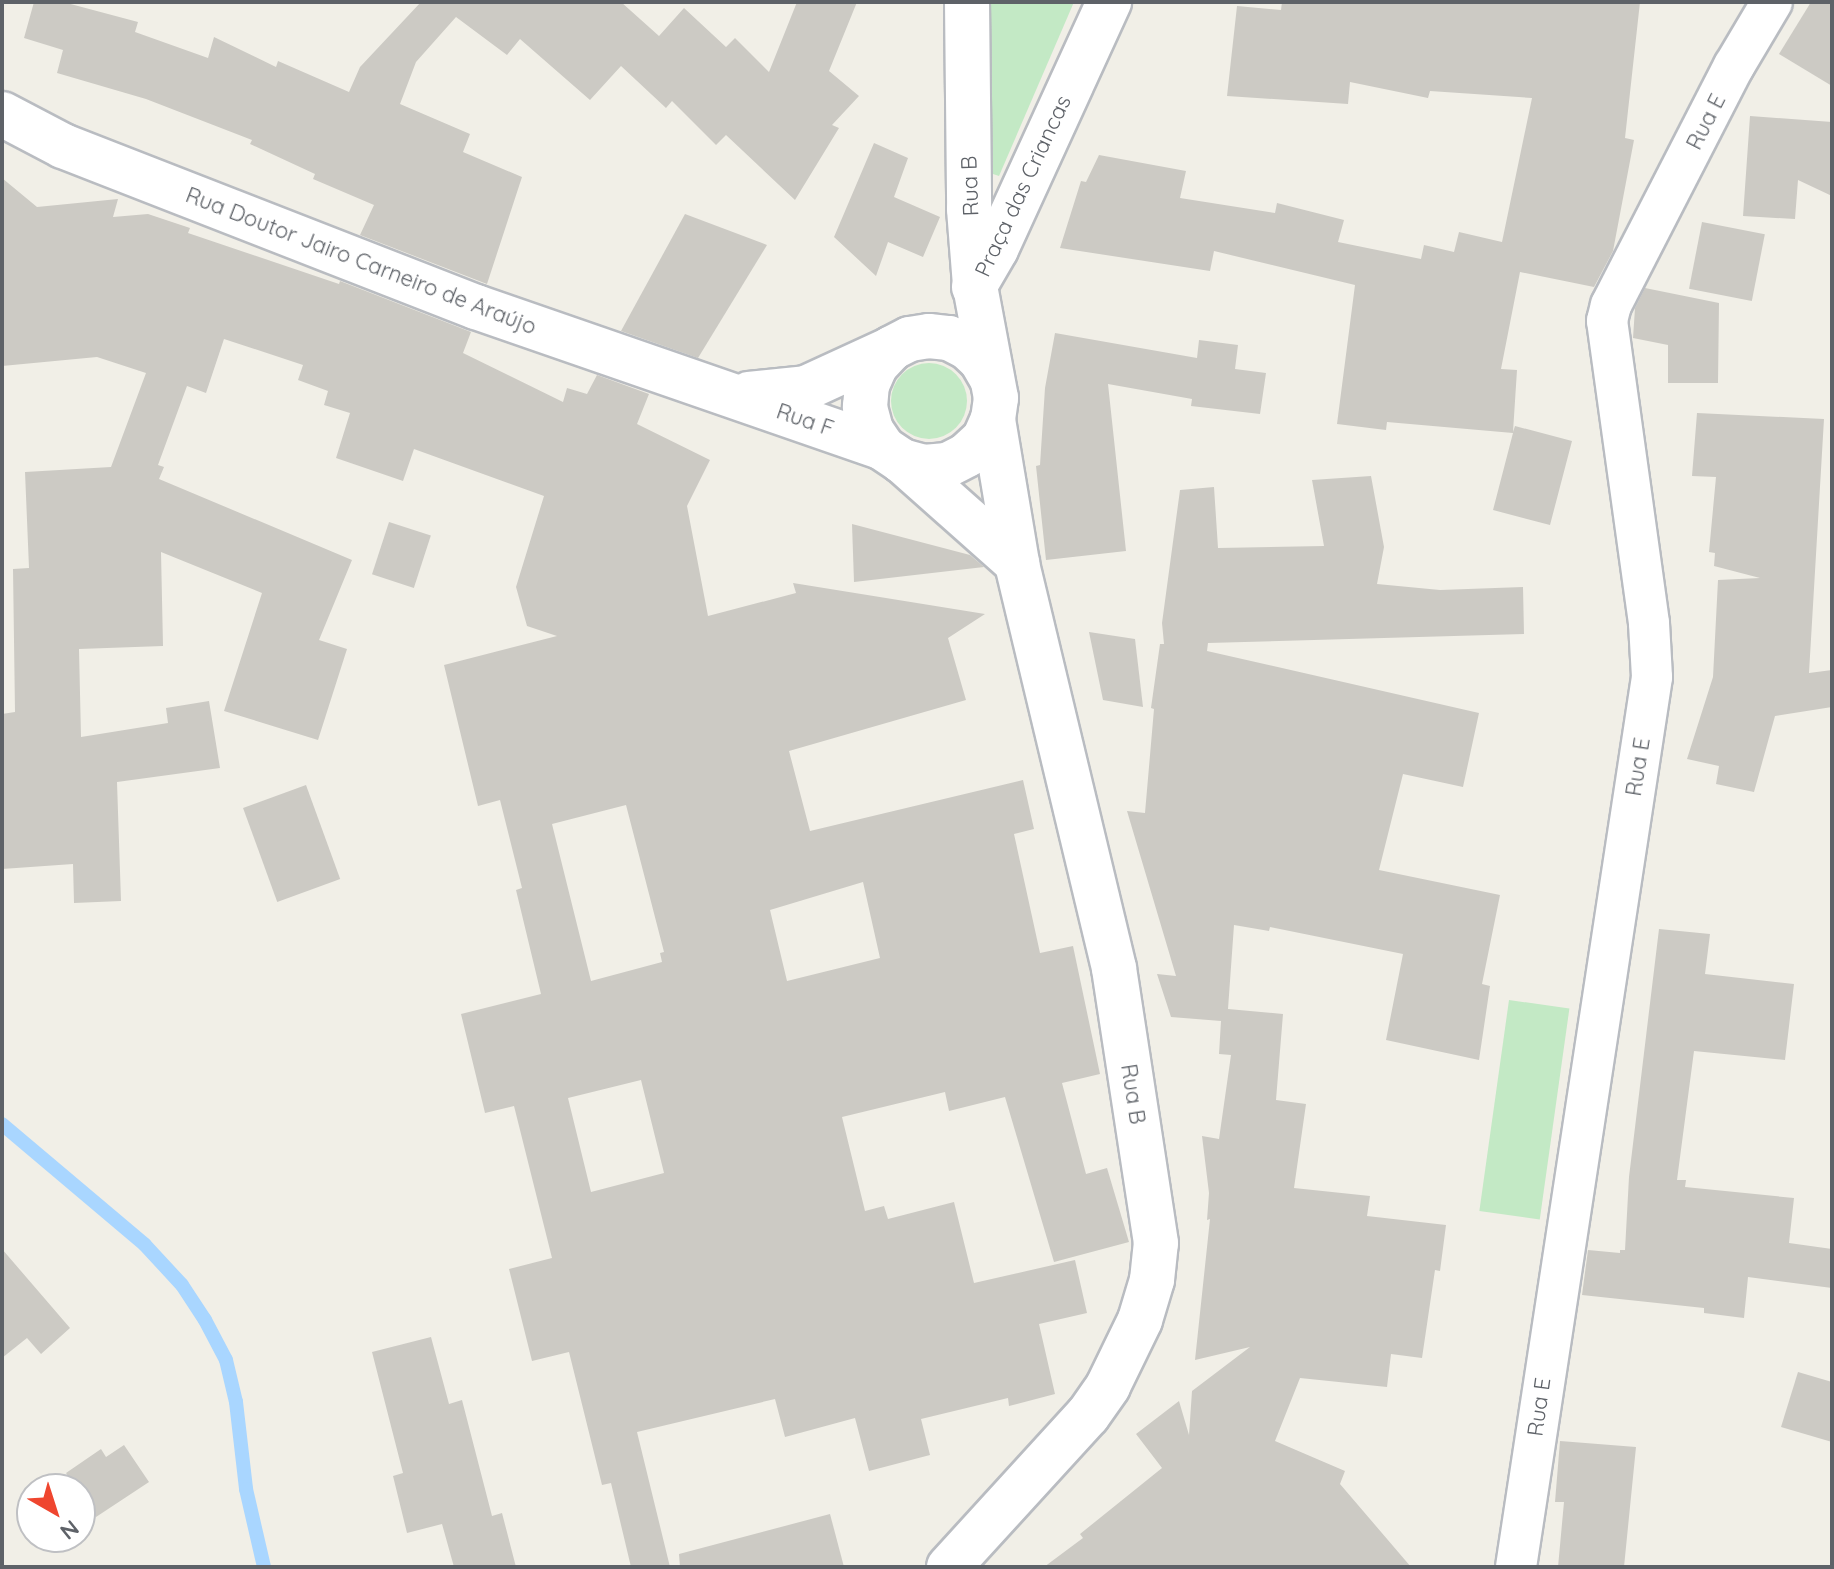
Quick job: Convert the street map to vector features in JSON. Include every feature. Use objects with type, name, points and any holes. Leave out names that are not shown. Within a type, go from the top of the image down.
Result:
[{"type":"street","name":"Rua B","points":[[967,2],[969,209],[975,286]]},
{"type":"street","name":"Praça das Criancas","points":[[992,398],[975,286],[996,249],[1109,2]]},
{"type":"street","name":"Rua E","points":[[1516,1567],[1652,677],[1649,623],[1607,321],[1611,305],[1734,66],[1772,2]]},
{"type":"street","name":"Rua Doutor Jairo Carneiro de Araújo","points":[[2,114],[63,146],[476,307],[727,394]]},
{"type":"street","points":[[975,286],[876,365],[867,385],[865,407],[871,430],[893,454],[1017,563]]},
{"type":"street","points":[[727,394],[788,392],[806,388],[901,344],[929,336],[949,338],[974,353],[992,398],[976,447],[947,465],[924,467],[893,454]]},
{"type":"street","name":"Rua F","points":[[727,394],[893,454]]},
{"type":"street","name":"Rua B","points":[[949,1567],[1088,1415],[1108,1386],[1140,1320],[1152,1280],[1156,1243],[1114,968],[1017,563],[992,398]]},
{"type":"green space","points":[[989,2],[1074,2],[999,176],[993,174]]},
{"type":"green space","points":[[929,363],[944,366],[956,374],[964,386],[967,401],[964,416],[956,428],[944,436],[929,439],[914,436],[902,428],[894,416],[891,401],[894,386],[902,374],[914,366]]},
{"type":"green space","points":[[1509,1000],[1569,1008],[1540,1219],[1479,1211]]},
{"type":"building","points":[[34,2],[63,2],[138,22],[135,32],[208,58],[214,37],[276,67],[278,61],[349,92],[360,67],[421,2],[621,2],[659,36],[684,8],[726,47],[735,38],[769,72],[797,2],[857,2],[829,71],[859,96],[832,125],[839,128],[795,200],[726,135],[716,145],[672,101],[666,108],[621,66],[590,100],[520,39],[507,55],[456,17],[416,62],[400,104],[470,134],[463,152],[522,177],[487,284],[360,235],[374,205],[313,179],[315,174],[250,144],[252,140],[146,99],[57,73],[63,50],[24,38]]},
{"type":"building","points":[[1282,2],[1640,2],[1625,138],[1634,140],[1613,251],[1594,287],[1520,272],[1501,369],[1517,370],[1513,432],[1515,426],[1572,441],[1550,525],[1493,510],[1513,433],[1387,422],[1386,430],[1337,424],[1355,285],[1214,251],[1210,271],[1060,248],[1081,181],[1086,182],[1099,155],[1186,171],[1180,198],[1275,213],[1277,203],[1344,220],[1338,242],[1421,259],[1424,245],[1454,252],[1459,232],[1502,242],[1532,98],[1430,91],[1428,98],[1350,82],[1348,104],[1227,96],[1237,6],[1281,10]]},
{"type":"building","points":[[1811,2],[1832,2],[1832,86],[1779,54]]},
{"type":"building","points":[[1750,116],[1832,122],[1832,196],[1798,180],[1795,219],[1743,216]]},
{"type":"building","points":[[874,143],[908,158],[894,197],[940,217],[923,257],[888,242],[876,276],[834,237]]},
{"type":"building","points":[[2,178],[37,207],[118,199],[113,217],[148,214],[190,228],[188,233],[339,284],[340,281],[471,332],[463,353],[563,402],[567,388],[587,394],[597,375],[649,394],[637,424],[710,460],[687,506],[708,616],[796,593],[793,583],[985,614],[948,638],[966,700],[789,751],[810,831],[1023,780],[1034,829],[1014,834],[1040,953],[1073,946],[1100,1074],[1062,1083],[1086,1174],[1107,1168],[1129,1242],[1054,1262],[1005,1097],[949,1111],[945,1092],[842,1117],[865,1211],[884,1206],[888,1219],[954,1202],[974,1283],[1075,1260],[1087,1313],[1039,1324],[1055,1394],[1009,1406],[1008,1398],[921,1419],[930,1455],[869,1471],[855,1418],[785,1437],[775,1399],[637,1432],[670,1567],[631,1567],[611,1483],[602,1485],[569,1352],[532,1361],[509,1269],[552,1258],[514,1106],[485,1113],[461,1014],[541,994],[516,890],[522,888],[500,800],[478,806],[444,665],[557,636],[527,626],[516,587],[544,496],[414,449],[403,481],[336,458],[350,413],[324,405],[328,391],[298,380],[303,365],[224,339],[206,393],[187,386],[158,465],[164,467],[159,479],[352,560],[319,640],[347,649],[318,740],[224,711],[262,593],[161,552],[163,646],[79,649],[81,737],[168,723],[166,708],[209,701],[220,768],[117,782],[121,901],[74,903],[73,864],[2,869],[2,714],[15,712],[13,569],[29,568],[25,472],[111,467],[146,373],[97,357],[2,366]],"holes":[[[626,805],[664,952],[660,953],[662,962],[591,981],[552,824]],[[863,882],[880,958],[787,981],[770,910]],[[641,1080],[664,1173],[591,1192],[568,1098]]]},
{"type":"building","points":[[685,214],[767,245],[698,358],[621,331]]},
{"type":"building","points":[[1702,222],[1765,234],[1752,301],[1689,289]]},
{"type":"building","points":[[1645,288],[1719,303],[1718,383],[1668,383],[1668,345],[1633,338],[1635,308]]},
{"type":"building","points":[[1055,333],[1197,358],[1199,340],[1238,345],[1235,369],[1266,373],[1260,414],[1191,406],[1192,399],[1108,384],[1126,551],[1046,560],[1036,466],[1040,465],[1045,388]]},
{"type":"building","points":[[1697,413],[1824,419],[1809,673],[1832,670],[1832,707],[1775,716],[1754,792],[1716,784],[1719,766],[1687,759],[1713,677],[1718,580],[1760,578],[1714,566],[1715,553],[1709,552],[1716,477],[1692,476]]},
{"type":"building","points":[[1371,476],[1384,547],[1377,584],[1440,590],[1523,587],[1524,634],[1208,643],[1207,651],[1479,713],[1463,787],[1403,774],[1379,870],[1500,895],[1482,984],[1490,986],[1479,1060],[1386,1040],[1403,954],[1270,927],[1269,931],[1234,925],[1228,1009],[1283,1014],[1276,1100],[1306,1104],[1294,1188],[1370,1196],[1367,1216],[1446,1225],[1440,1271],[1435,1270],[1422,1358],[1391,1354],[1387,1387],[1300,1378],[1275,1441],[1345,1471],[1340,1484],[1411,1567],[1044,1567],[1083,1538],[1080,1534],[1162,1468],[1136,1434],[1179,1401],[1189,1435],[1192,1391],[1250,1347],[1195,1360],[1210,1219],[1207,1220],[1209,1193],[1202,1136],[1219,1139],[1231,1055],[1219,1054],[1221,1021],[1171,1017],[1157,974],[1176,976],[1127,811],[1145,813],[1154,709],[1151,708],[1160,644],[1164,644],[1162,623],[1180,490],[1214,487],[1218,548],[1324,546],[1312,480]]},
{"type":"building","points":[[389,522],[431,536],[414,588],[372,574]]},
{"type":"building","points":[[852,524],[970,555],[984,567],[854,582]]},
{"type":"building","points":[[1089,632],[1135,639],[1143,707],[1103,700]]},
{"type":"building","points":[[306,785],[340,879],[277,902],[243,808]]},
{"type":"building","points":[[1659,929],[1710,934],[1705,974],[1794,984],[1785,1060],[1694,1051],[1677,1180],[1686,1180],[1685,1187],[1794,1198],[1789,1243],[1832,1249],[1832,1288],[1748,1277],[1744,1318],[1704,1313],[1704,1308],[1582,1295],[1588,1250],[1620,1253],[1620,1250],[1625,1250],[1629,1177]]},
{"type":"building","points":[[2,1249],[70,1328],[41,1354],[27,1338],[2,1358]]},
{"type":"building","points":[[431,1337],[449,1404],[462,1400],[492,1516],[502,1513],[516,1567],[454,1567],[442,1524],[407,1533],[393,1476],[403,1473],[372,1352]]},
{"type":"building","points":[[1798,1372],[1832,1382],[1832,1442],[1781,1427]]},
{"type":"building","points":[[1560,1441],[1636,1447],[1624,1567],[1558,1567],[1564,1502],[1555,1502]]},
{"type":"building","points":[[124,1445],[149,1482],[96,1517],[96,1473],[66,1473],[101,1449],[106,1457]]},
{"type":"building","points":[[830,1514],[844,1567],[680,1567],[679,1554]]},
{"type":"waterway","points":[[2,1124],[145,1245],[182,1285],[205,1320],[226,1360],[236,1402],[246,1489],[264,1567]]}]
